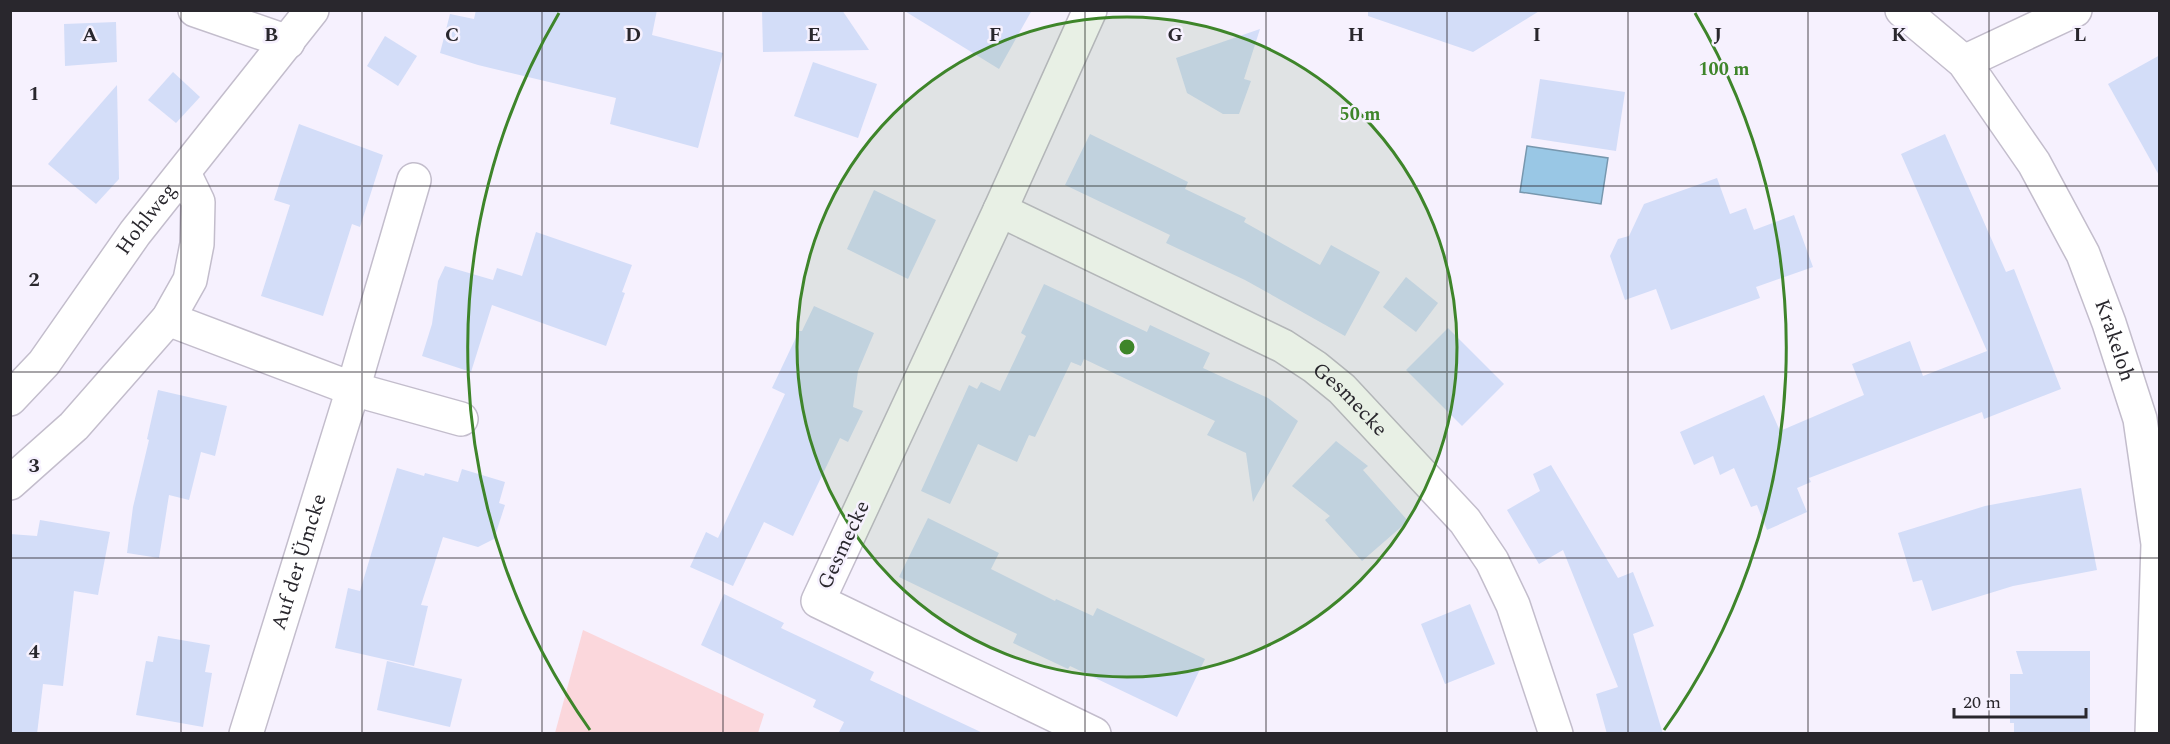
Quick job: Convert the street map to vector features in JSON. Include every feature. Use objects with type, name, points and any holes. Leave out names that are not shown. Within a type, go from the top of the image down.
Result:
[{"type":"street","points":[[195,10],[288,42]]},
{"type":"street","name":"Hohlweg","points":[[10,399],[44,363],[135,232],[312,10]]},
{"type":"street","name":"Gesmecke","points":[[1090,10],[1000,210],[818,601],[1094,734]]},
{"type":"street","name":"Krakeloh","points":[[1902,10],[1964,62],[2034,162],[2083,254],[2109,323],[2140,418],[2158,544],[2152,734]]},
{"type":"street","points":[[1964,62],[2075,10]]},
{"type":"street","points":[[10,483],[74,426],[168,319],[190,280],[197,244],[198,202],[184,173]]},
{"type":"street","name":"Auf der Ümcke","points":[[246,734],[353,389],[414,180]]},
{"type":"street","name":"Gesmecke","points":[[1000,210],[1283,346],[1315,367],[1342,389],[1465,521],[1492,561],[1513,605],[1556,734]]},
{"type":"street","points":[[168,319],[353,389],[461,419]]},
{"type":"shaded area","points":[[583,630],[764,714],[758,733],[555,733]]},
{"type":"water","points":[[1527,146],[1608,158],[1601,204],[1520,192]]},
{"type":"building","points":[[476,10],[657,10],[652,35],[723,53],[698,148],[610,124],[616,98],[478,65],[440,53],[450,14],[474,19]]},
{"type":"building","points":[[762,10],[842,10],[869,50],[763,52]]},
{"type":"building","points":[[903,10],[1032,10],[999,69]]},
{"type":"building","points":[[1368,10],[1541,10],[1473,52],[1368,16]]},
{"type":"building","points":[[116,22],[117,62],[65,66],[64,24]]},
{"type":"building","points":[[1260,29],[1244,79],[1251,81],[1239,114],[1223,114],[1187,93],[1176,58]]},
{"type":"building","points":[[385,36],[417,56],[398,86],[367,66]]},
{"type":"building","points":[[2160,55],[2160,177],[2108,84]]},
{"type":"building","points":[[813,62],[877,84],[858,138],[794,116]]},
{"type":"building","points":[[173,72],[200,97],[176,123],[148,100]]},
{"type":"building","points":[[1540,79],[1625,92],[1616,151],[1531,138]]},
{"type":"building","points":[[117,85],[119,179],[96,204],[48,164]]},
{"type":"building","points":[[299,124],[383,155],[360,227],[352,224],[323,316],[261,296],[290,205],[274,200]]},
{"type":"building","points":[[1090,134],[1188,182],[1185,189],[1246,218],[1244,222],[1320,265],[1331,245],[1380,272],[1345,336],[1245,280],[1166,243],[1170,235],[1065,185]]},
{"type":"building","points":[[1945,134],[2006,272],[2014,269],[2061,389],[1984,419],[1982,412],[1809,478],[1811,482],[1797,488],[1807,512],[1767,530],[1757,505],[1751,507],[1734,468],[1720,475],[1713,456],[1694,465],[1680,432],[1764,395],[1780,431],[1864,395],[1852,364],[1910,341],[1923,376],[1987,351],[1901,154]]},
{"type":"building","points":[[1717,178],[1730,214],[1746,208],[1754,230],[1794,215],[1813,267],[1756,287],[1760,298],[1671,330],[1656,289],[1625,300],[1610,256],[1618,239],[1629,236],[1644,204]]},
{"type":"building","points":[[874,190],[936,220],[908,279],[847,249]]},
{"type":"building","points":[[536,232],[632,265],[622,292],[625,293],[606,346],[492,305],[471,372],[422,356],[432,324],[438,281],[445,266],[493,280],[497,268],[522,276]]},
{"type":"building","points":[[1406,277],[1438,303],[1416,332],[1383,307]]},
{"type":"building","points":[[1044,284],[1147,332],[1150,325],[1210,353],[1203,368],[1268,398],[1298,421],[1253,502],[1246,453],[1207,435],[1215,421],[1084,359],[1081,366],[1071,362],[1035,437],[1029,435],[1017,462],[978,444],[950,504],[921,491],[969,385],[977,389],[981,382],[1000,391],[1026,336],[1021,333]]},
{"type":"building","points":[[814,306],[874,333],[858,371],[853,407],[863,411],[848,442],[840,438],[793,536],[764,522],[733,586],[690,567],[706,532],[718,538],[785,394],[772,388],[799,331],[802,331]]},
{"type":"building","points":[[1448,328],[1504,384],[1462,426],[1406,370]]},
{"type":"building","points":[[158,390],[227,406],[215,456],[201,452],[189,500],[169,495],[159,558],[127,553],[133,507]]},
{"type":"building","points":[[1336,441],[1368,466],[1363,470],[1408,521],[1362,561],[1325,520],[1330,516],[1292,486]]},
{"type":"building","points":[[1551,465],[1618,578],[1633,572],[1654,626],[1633,634],[1663,734],[1607,734],[1596,694],[1618,687],[1563,550],[1539,564],[1507,510],[1540,491],[1533,474]]},
{"type":"building","points":[[397,468],[458,482],[462,469],[505,482],[499,503],[505,505],[494,539],[478,547],[443,537],[421,605],[428,606],[414,666],[335,648],[348,588],[360,591]]},
{"type":"building","points":[[2081,488],[2097,570],[2013,586],[1932,611],[1922,580],[1913,582],[1898,533],[1985,506]]},
{"type":"building","points":[[928,518],[999,553],[991,569],[1055,601],[1056,599],[1093,616],[1097,608],[1205,659],[1177,717],[1070,666],[1068,669],[1013,643],[1017,634],[899,577]]},
{"type":"building","points":[[40,520],[110,532],[98,595],[74,591],[63,686],[43,684],[37,734],[10,734],[10,534],[37,536]]},
{"type":"building","points":[[724,594],[784,623],[781,628],[874,672],[870,680],[985,734],[838,734],[844,722],[813,707],[816,700],[701,645]]},
{"type":"building","points":[[1470,604],[1495,664],[1445,684],[1421,624]]},
{"type":"building","points":[[158,636],[210,645],[205,672],[212,673],[203,727],[136,715],[146,661],[153,662]]},
{"type":"building","points":[[2016,651],[2090,651],[2090,734],[2014,734],[2014,723],[2010,723],[2010,674],[2023,674]]},
{"type":"building","points":[[387,661],[462,679],[450,727],[377,710]]}]
